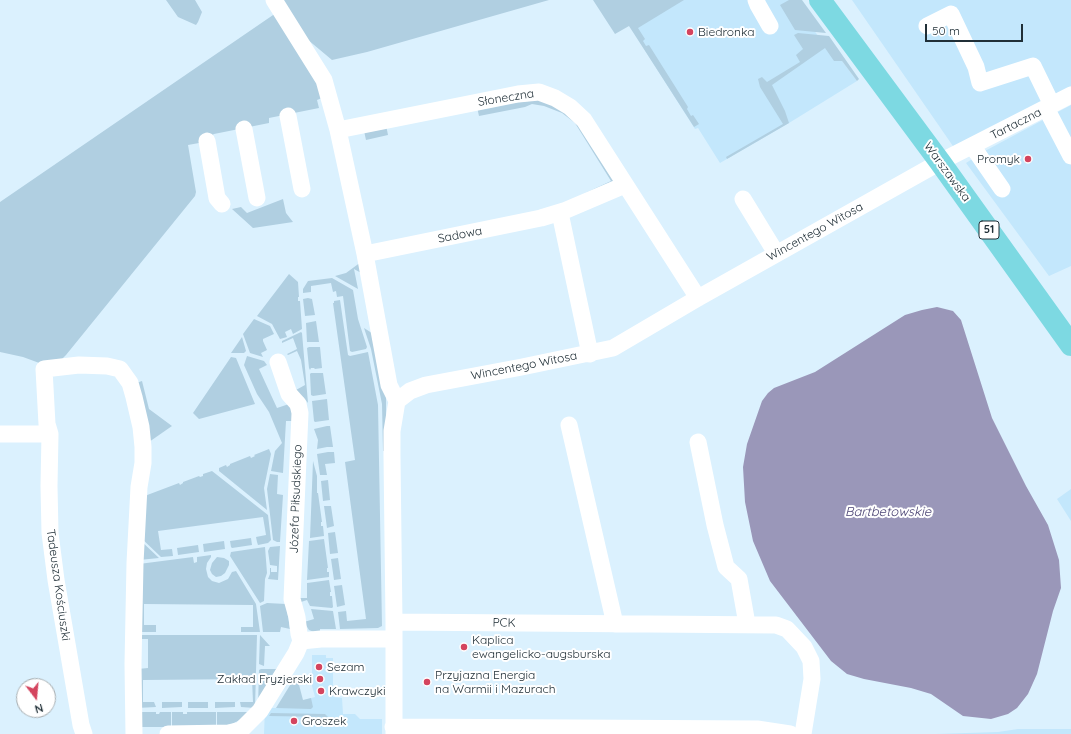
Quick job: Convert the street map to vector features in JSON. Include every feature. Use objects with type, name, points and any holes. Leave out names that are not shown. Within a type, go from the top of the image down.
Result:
[{"type":"main road","name":"Warszawska","points":[[820,0],[940,162],[1071,345]]},
{"type":"street","points":[[274,0],[324,80],[338,130],[365,254],[390,385],[397,401],[392,432],[394,731],[635,731],[757,729],[790,734]]},
{"type":"street","points":[[756,0],[770,26]]},
{"type":"street","points":[[927,26],[951,14],[976,67],[980,83],[1033,66],[1049,107],[1071,156]]},
{"type":"street","name":"Słoneczna","points":[[338,130],[518,94],[539,92],[547,95],[562,102],[579,115],[592,132],[698,298]]},
{"type":"street","name":"Tartaczna","points":[[940,162],[972,147],[1071,95]]},
{"type":"street","points":[[288,116],[302,189]]},
{"type":"street","points":[[244,129],[258,198]]},
{"type":"street","points":[[206,141],[217,198],[222,204]]},
{"type":"street","points":[[972,147],[1002,189]]},
{"type":"street","name":"Wincentego Witosa","points":[[397,401],[410,391],[426,385],[590,354],[612,348],[776,253],[940,162]]},
{"type":"street","name":"Sadowa","points":[[365,254],[506,226],[560,213],[625,184]]},
{"type":"street","points":[[743,199],[776,253]]},
{"type":"street","points":[[560,213],[590,354]]},
{"type":"street","name":"Józefa Piłsudskiego","points":[[278,362],[289,394],[298,404],[300,413],[292,599],[299,634],[302,641]]},
{"type":"street","name":"Tadeusza Kościuszki","points":[[84,734],[81,725],[56,580],[50,533],[50,434],[47,424],[44,369],[79,365],[107,366],[120,369],[130,382],[141,427],[143,452],[139,491],[133,664],[134,734]]},
{"type":"street","points":[[569,425],[615,624]]},
{"type":"street","points":[[0,434],[50,434]]},
{"type":"street","points":[[698,442],[715,525],[726,567],[739,579],[747,624]]},
{"type":"street","name":"PCK","points":[[394,630],[615,624],[704,629],[747,624],[776,625],[786,629],[804,647],[811,661],[812,679],[803,734]]},
{"type":"street","points":[[168,734],[229,734],[241,730],[260,711],[302,641],[394,630]]},
{"type":"shaded area","points":[[166,0],[195,0],[202,12],[196,25],[178,17]]},
{"type":"shaded area","points":[[282,0],[549,0],[367,52],[332,60],[301,34]]},
{"type":"shaded area","points":[[593,0],[684,0],[638,28],[645,39],[643,41],[646,46],[649,45],[688,107],[687,109],[691,116],[693,115],[699,124],[694,127],[629,26],[615,34]]},
{"type":"shaded area","points":[[670,0],[794,0],[826,48],[842,61],[857,81],[720,163],[698,128],[695,129],[629,25]]},
{"type":"shaded area","points":[[789,0],[802,0],[826,33],[795,30],[780,5]]},
{"type":"shaded area","points":[[852,0],[1071,0],[1071,86],[955,149]]},
{"type":"shaded area","points":[[276,13],[315,78],[322,98],[317,100],[319,108],[269,118],[269,123],[214,134],[199,143],[188,145],[196,192],[195,196],[66,355],[62,359],[42,364],[23,357],[0,352],[0,202]]},
{"type":"shaded area","points":[[798,33],[829,36],[859,79],[857,81],[842,61],[834,61],[825,48],[772,85],[785,111],[789,123],[727,159],[726,157],[783,124],[760,87],[758,79],[762,77],[767,82],[800,62],[796,55],[803,49],[794,35]]},
{"type":"shaded area","points":[[546,99],[576,118],[615,180],[583,194],[611,181],[575,123],[562,113],[544,106],[532,104],[525,107],[479,116],[477,107]]},
{"type":"shaded area","points":[[1071,105],[1071,266],[1049,276],[966,163],[983,152]]},
{"type":"shaded area","points":[[386,125],[388,135],[366,140],[364,131]]},
{"type":"shaded area","points":[[283,199],[286,213],[293,222],[253,228],[232,209],[241,207],[247,213]]},
{"type":"shaded area","points":[[361,262],[363,274],[354,269],[358,289],[335,276],[346,273]]},
{"type":"shaded area","points":[[289,274],[298,282],[298,301],[300,301],[302,329],[293,334],[291,329],[285,332],[287,337],[280,339],[272,324],[257,316]]},
{"type":"shaded area","points":[[332,278],[353,290],[358,319],[367,347],[366,349],[352,352],[350,351],[343,296],[337,297],[336,291],[333,292],[331,283],[311,286],[311,292],[303,293],[303,289],[308,281]]},
{"type":"shaded area","points":[[303,299],[312,299],[315,315],[305,316]]},
{"type":"shaded area","points":[[340,300],[348,355],[350,356],[368,352],[378,405],[382,626],[378,628],[340,629],[338,612],[346,611],[347,621],[366,619],[345,462],[355,460],[333,303],[334,301]]},
{"type":"shaded area","points":[[254,319],[270,326],[274,334],[263,339],[267,350],[261,353],[263,357],[250,353],[243,334]]},
{"type":"shaded area","points":[[316,321],[319,342],[307,342],[306,323]]},
{"type":"shaded area","points":[[364,328],[375,335],[386,397],[386,451],[383,451],[382,404],[371,349]]},
{"type":"shaded area","points":[[301,332],[308,403],[298,394],[296,390],[305,385],[301,360],[297,351],[288,355],[287,354],[297,349],[293,338],[282,343],[282,341]]},
{"type":"shaded area","points":[[242,337],[246,351],[244,353],[231,353]]},
{"type":"shaded area","points":[[320,347],[322,368],[311,368],[310,370],[307,348]]},
{"type":"shaded area","points":[[247,356],[264,361],[267,365],[259,369],[277,408],[289,404],[295,421],[286,421],[283,473],[271,471],[275,451],[282,443],[269,412],[257,394],[244,365]]},
{"type":"shaded area","points":[[231,357],[236,358],[255,404],[199,419],[193,413]]},
{"type":"shaded area","points":[[311,373],[323,373],[326,394],[311,395]]},
{"type":"shaded area","points":[[142,381],[149,409],[172,426],[149,442],[133,384]]},
{"type":"shaded area","points":[[327,399],[329,420],[315,422],[312,401]]},
{"type":"shaded area","points":[[330,426],[333,447],[317,449],[318,440],[314,429]]},
{"type":"shaded area","points":[[269,449],[271,454],[264,488],[267,510],[219,471],[219,468],[226,465],[227,467],[230,464],[250,456],[251,458],[255,456],[254,455]]},
{"type":"shaded area","points":[[334,452],[335,463],[325,464],[327,475],[320,475],[317,454]]},
{"type":"shaded area","points":[[313,461],[317,476],[317,493],[322,522],[321,526],[323,526],[324,536],[310,538]]},
{"type":"shaded area","points":[[212,471],[268,515],[271,540],[268,543],[258,545],[256,537],[266,535],[263,517],[158,531],[161,550],[172,549],[173,556],[161,557],[139,536],[142,497],[179,483],[180,485],[183,482],[203,476],[203,474]]},
{"type":"shaded area","points":[[270,474],[278,475],[277,494],[283,495],[280,542],[273,540],[267,489]]},
{"type":"shaded area","points":[[328,480],[330,500],[323,501],[321,481]]},
{"type":"shaded area","points":[[1071,489],[1071,521],[1057,499]]},
{"type":"shaded area","points":[[324,506],[331,506],[334,526],[327,528]]},
{"type":"shaded area","points":[[335,532],[338,553],[330,554],[328,533]]},
{"type":"shaded area","points":[[251,538],[252,545],[231,547],[230,541]]},
{"type":"shaded area","points":[[139,539],[159,558],[139,560]]},
{"type":"shaded area","points":[[324,539],[328,568],[327,572],[329,572],[329,577],[307,580],[309,541]]},
{"type":"shaded area","points":[[224,541],[225,549],[204,552],[203,544]]},
{"type":"shaded area","points":[[198,545],[199,552],[178,555],[177,548]]},
{"type":"shaded area","points":[[280,546],[278,580],[268,579],[270,568],[271,572],[277,572],[277,566],[270,565],[268,551],[270,547]]},
{"type":"shaded area","points":[[265,547],[267,573],[265,579],[264,601],[260,603],[230,556],[231,552]]},
{"type":"shaded area","points":[[211,555],[206,569],[208,577],[212,581],[219,583],[228,579],[232,572],[236,571],[256,604],[260,632],[241,632],[241,627],[253,627],[253,605],[144,604],[144,625],[156,625],[156,632],[137,632],[139,564],[193,557],[194,563],[197,562],[197,557]]},
{"type":"shaded area","points":[[217,557],[224,558],[229,561],[229,565],[225,573],[216,577],[210,570],[212,563]]},
{"type":"shaded area","points":[[338,558],[341,579],[334,580],[331,559]]},
{"type":"shaded area","points":[[329,580],[331,592],[330,596],[332,596],[332,608],[310,606],[307,600],[298,603],[297,598],[307,598],[307,583]]},
{"type":"shaded area","points":[[342,585],[345,605],[337,607],[334,586]]},
{"type":"shaded area","points":[[267,603],[286,604],[290,629],[281,627],[280,632],[263,632],[260,606]]},
{"type":"shaded area","points":[[311,609],[333,611],[336,629],[320,629],[320,633],[309,630],[304,622],[314,619]]},
{"type":"shaded area","points":[[142,635],[257,635],[255,708],[241,707],[240,702],[253,702],[252,679],[143,680],[143,702],[154,702],[156,707],[137,708],[138,669],[148,668],[148,639],[138,639]]},
{"type":"shaded area","points":[[260,635],[270,646],[265,646],[264,666],[259,664]]},
{"type":"shaded area","points":[[312,655],[326,655],[326,658],[333,658],[333,697],[342,698],[343,714],[355,714],[360,719],[382,719],[382,734],[264,734],[265,708],[276,708],[315,697],[312,686]]},
{"type":"shaded area","points":[[279,667],[258,708],[259,670],[276,669]]},
{"type":"shaded area","points":[[298,681],[303,700],[311,698],[313,707],[311,709],[276,708],[292,682]]},
{"type":"shaded area","points":[[162,702],[182,702],[182,707],[162,708]]},
{"type":"shaded area","points":[[188,702],[208,702],[208,708],[188,708]]},
{"type":"shaded area","points":[[215,702],[235,702],[235,707],[215,708]]},
{"type":"shaded area","points":[[137,712],[156,712],[156,714],[159,714],[160,712],[171,712],[171,727],[142,727]]},
{"type":"shaded area","points":[[172,712],[183,712],[183,714],[187,714],[187,712],[216,712],[216,727],[172,727]]},
{"type":"shaded area","points":[[217,712],[255,712],[232,724],[217,727]]},
{"type":"shaded area","points":[[271,713],[325,714],[328,717],[269,716]]},
{"type":"shaded area","points":[[1018,729],[1071,729],[1071,734],[936,734],[998,732]]},
{"type":"water","name":"Bartbetowskie","points":[[937,307],[953,311],[961,320],[992,418],[1026,486],[1048,525],[1059,560],[1061,588],[1053,611],[1037,674],[1028,694],[1017,708],[1008,714],[991,719],[963,716],[931,694],[911,688],[864,679],[847,674],[831,661],[770,581],[753,541],[745,502],[743,467],[747,444],[762,401],[768,393],[774,388],[815,372],[905,315]]},
{"type":"place","name":"Biedronka","points":[[690,32]]},
{"type":"place","name":"Promyk","points":[[1028,159]]},
{"type":"place","name":"Kaplica ewangelicko-augsburska","points":[[464,647]]},
{"type":"place","name":"Sezam","points":[[319,667]]},
{"type":"place","name":"Zakład Fryzjerski","points":[[320,679]]},
{"type":"place","name":"Przyjazna Energia na Warmii i Mazurach","points":[[427,682]]},
{"type":"place","name":"Krawczyki","points":[[321,691]]},
{"type":"place","name":"Groszek","points":[[294,721]]}]
